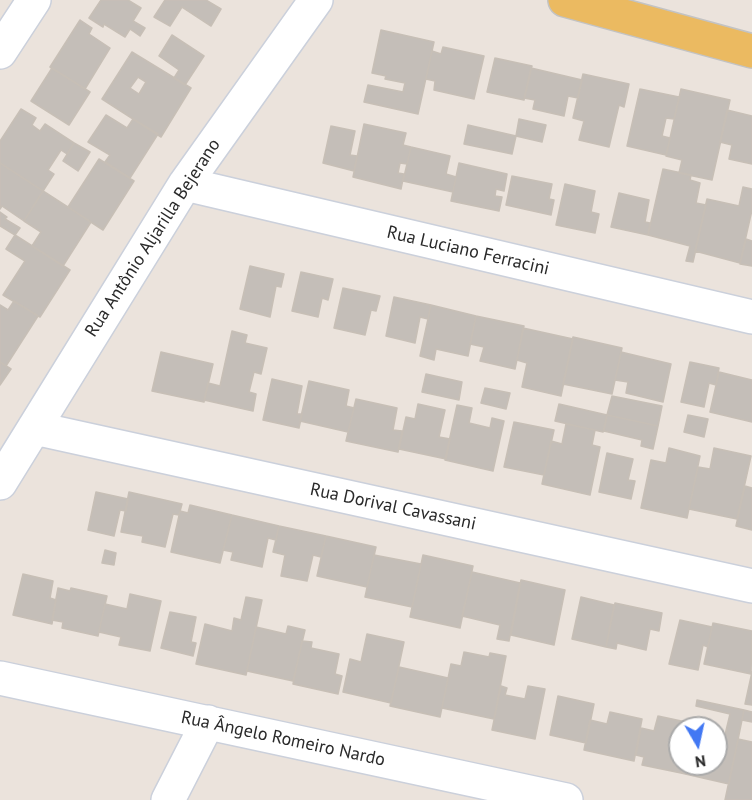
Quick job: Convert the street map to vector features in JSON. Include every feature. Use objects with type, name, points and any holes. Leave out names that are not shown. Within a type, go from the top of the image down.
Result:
[{"type":"main road","points":[[565,0],[752,51]]},
{"type":"street","points":[[0,52],[34,0]]},
{"type":"street","name":"Rua Antônio Aljarilla Bejerano","points":[[0,483],[184,184],[316,0]]},
{"type":"street","name":"Rua Luciano Ferracini","points":[[184,184],[752,317]]},
{"type":"street","name":"Rua Dorival Cavassani","points":[[34,428],[752,586]]},
{"type":"street","name":"Rua Ângelo Romeiro Nardo","points":[[0,678],[566,800]]},
{"type":"street","points":[[168,800],[208,722]]},
{"type":"building","points":[[101,0],[128,0],[141,8],[133,21],[145,28],[140,36],[130,29],[125,37],[89,18]]},
{"type":"building","points":[[165,0],[206,0],[221,9],[211,26],[182,7],[170,26],[154,17]]},
{"type":"building","points":[[80,20],[92,28],[89,34],[110,48],[85,89],[50,67]]},
{"type":"building","points":[[381,30],[434,42],[418,114],[364,102],[368,85],[403,92],[405,83],[385,79],[386,76],[372,73]]},
{"type":"building","points":[[172,35],[204,56],[185,85],[174,78],[179,70],[159,56]]},
{"type":"building","points":[[443,47],[484,56],[474,99],[434,90],[435,81],[426,79],[432,51],[441,54]]},
{"type":"building","points":[[132,52],[191,88],[161,137],[102,99]]},
{"type":"building","points":[[495,58],[532,66],[524,100],[487,92]]},
{"type":"building","points":[[52,68],[90,92],[69,125],[31,101]]},
{"type":"building","points":[[531,68],[582,80],[578,98],[568,96],[564,116],[533,109],[535,100],[524,98]]},
{"type":"building","points":[[583,74],[629,84],[624,107],[619,105],[609,147],[579,140],[584,121],[573,118]]},
{"type":"building","points":[[138,77],[146,82],[139,94],[130,88]]},
{"type":"building","points":[[640,89],[679,97],[674,119],[666,118],[662,136],[670,138],[666,155],[627,146]]},
{"type":"building","points":[[681,89],[730,100],[712,180],[679,173],[682,160],[666,156]]},
{"type":"building","points":[[21,109],[36,118],[32,125],[40,131],[45,124],[74,143],[67,154],[61,150],[48,170],[54,174],[43,191],[0,163],[0,141]]},
{"type":"building","points":[[727,110],[752,116],[752,164],[729,159],[732,145],[720,142]]},
{"type":"building","points":[[106,115],[127,128],[133,119],[158,134],[130,178],[105,162],[110,155],[88,142]]},
{"type":"building","points":[[519,119],[546,125],[542,142],[516,136]]},
{"type":"building","points":[[364,124],[406,133],[403,145],[411,147],[407,164],[400,163],[398,173],[404,174],[401,189],[353,177]]},
{"type":"building","points":[[468,125],[516,136],[512,154],[464,144]]},
{"type":"building","points":[[331,126],[355,131],[350,155],[357,156],[354,171],[323,163]]},
{"type":"building","points":[[74,143],[90,152],[78,171],[63,161]]},
{"type":"building","points":[[411,147],[450,156],[446,174],[456,177],[453,192],[403,181]]},
{"type":"building","points":[[99,159],[134,181],[103,230],[68,207]]},
{"type":"building","points":[[0,163],[43,191],[24,221],[2,206],[0,209]]},
{"type":"building","points":[[459,163],[507,174],[504,191],[496,189],[495,196],[502,197],[499,211],[451,201]]},
{"type":"building","points":[[663,169],[691,175],[690,180],[700,183],[696,203],[706,205],[693,262],[686,261],[690,246],[648,235]]},
{"type":"building","points":[[512,176],[552,184],[549,199],[554,200],[551,215],[506,205]]},
{"type":"building","points":[[565,184],[595,191],[591,212],[599,214],[595,233],[556,225]]},
{"type":"building","points":[[743,187],[752,189],[752,210],[740,263],[695,251],[707,199],[739,206]]},
{"type":"building","points":[[43,191],[91,222],[63,266],[32,246],[41,232],[24,221]]},
{"type":"building","points":[[619,193],[649,200],[645,222],[650,223],[648,235],[611,227]]},
{"type":"building","points":[[0,212],[7,217],[5,219],[20,228],[15,235],[0,226]]},
{"type":"building","points":[[15,235],[70,270],[40,317],[3,295],[25,261],[6,249]]},
{"type":"building","points":[[746,239],[752,241],[752,266],[740,264]]},
{"type":"building","points":[[250,266],[284,274],[281,287],[276,286],[270,317],[240,309]]},
{"type":"building","points":[[301,272],[333,279],[328,300],[322,298],[318,317],[292,311]]},
{"type":"building","points":[[343,288],[380,296],[376,311],[371,310],[365,335],[334,328]]},
{"type":"building","points":[[394,297],[431,305],[428,319],[420,317],[415,343],[386,336]]},
{"type":"building","points":[[14,301],[38,316],[6,366],[0,362],[0,305],[8,310]]},
{"type":"building","points":[[431,305],[476,316],[468,356],[436,349],[434,360],[420,356]]},
{"type":"building","points":[[476,316],[524,326],[515,369],[480,361],[484,347],[470,344]]},
{"type":"building","points":[[523,328],[573,339],[561,396],[522,387],[527,363],[517,360]]},
{"type":"building","points":[[232,331],[247,335],[245,343],[267,348],[261,374],[254,372],[249,392],[256,394],[253,411],[204,400],[208,383],[220,386]]},
{"type":"building","points":[[573,337],[622,348],[612,394],[563,384]]},
{"type":"building","points":[[161,352],[213,364],[204,402],[152,391]]},
{"type":"building","points":[[621,352],[671,364],[663,402],[626,393],[628,382],[615,380]]},
{"type":"building","points":[[0,362],[11,369],[0,385]]},
{"type":"building","points":[[690,362],[719,368],[716,385],[709,383],[704,407],[681,402]]},
{"type":"building","points":[[719,372],[752,380],[752,422],[710,412]]},
{"type":"building","points":[[426,374],[462,382],[459,400],[422,392]]},
{"type":"building","points":[[272,379],[302,386],[297,414],[302,414],[299,428],[263,420]]},
{"type":"building","points":[[309,381],[349,390],[346,406],[354,408],[348,432],[300,421]]},
{"type":"building","points":[[485,388],[510,393],[506,409],[481,403]]},
{"type":"building","points":[[612,396],[662,406],[658,426],[607,415]]},
{"type":"building","points":[[356,399],[397,408],[393,430],[402,431],[398,452],[346,441]]},
{"type":"building","points":[[418,404],[445,410],[439,437],[450,439],[446,459],[399,449],[406,417],[415,419]]},
{"type":"building","points":[[559,404],[607,415],[603,432],[555,421]]},
{"type":"building","points":[[457,405],[472,408],[469,423],[490,428],[492,418],[504,421],[493,471],[445,460]]},
{"type":"building","points":[[607,415],[658,426],[653,449],[641,446],[642,440],[604,431]]},
{"type":"building","points":[[688,415],[708,419],[704,437],[684,432]]},
{"type":"building","points":[[514,422],[554,430],[544,475],[504,467]]},
{"type":"building","points":[[566,424],[595,430],[592,445],[600,447],[590,495],[542,484],[551,441],[562,444]]},
{"type":"building","points":[[669,448],[700,456],[687,518],[641,508],[651,460],[666,463]]},
{"type":"building","points":[[714,448],[751,456],[737,519],[689,509],[698,467],[710,469]]},
{"type":"building","points":[[607,453],[633,459],[628,480],[635,481],[631,499],[599,492]]},
{"type":"building","points":[[745,486],[752,488],[752,530],[736,526]]},
{"type":"building","points":[[96,492],[128,499],[126,511],[120,510],[114,536],[88,530]]},
{"type":"building","points":[[129,492],[182,504],[179,515],[173,514],[165,547],[142,542],[143,536],[121,532]]},
{"type":"building","points":[[190,505],[232,515],[220,563],[171,552],[180,511],[188,513]]},
{"type":"building","points":[[232,515],[279,526],[276,540],[268,538],[262,567],[231,560],[233,552],[223,550]]},
{"type":"building","points":[[279,526],[326,536],[321,557],[313,555],[307,581],[281,576],[285,555],[273,552]]},
{"type":"building","points":[[326,536],[376,547],[367,587],[317,576]]},
{"type":"building","points":[[105,550],[116,553],[114,565],[102,563]]},
{"type":"building","points":[[374,555],[421,564],[412,607],[365,597]]},
{"type":"building","points":[[423,555],[473,566],[460,628],[410,617]]},
{"type":"building","points":[[472,572],[520,583],[509,641],[497,639],[500,625],[462,616]]},
{"type":"building","points":[[23,574],[53,581],[50,598],[56,600],[52,624],[13,615]]},
{"type":"building","points":[[521,580],[565,590],[554,645],[511,635]]},
{"type":"building","points":[[58,588],[70,591],[71,588],[107,596],[98,636],[62,628],[63,622],[52,620]]},
{"type":"building","points":[[130,594],[161,601],[150,651],[119,645],[121,637],[99,632],[105,604],[127,609]]},
{"type":"building","points":[[246,597],[262,600],[246,675],[196,664],[205,624],[232,631],[234,618],[241,620]]},
{"type":"building","points":[[581,597],[614,605],[606,647],[572,639]]},
{"type":"building","points":[[615,603],[662,613],[659,631],[650,629],[646,650],[617,643],[616,649],[606,647]]},
{"type":"building","points":[[170,612],[196,617],[191,642],[196,643],[193,656],[161,648]]},
{"type":"building","points":[[680,620],[712,627],[708,647],[703,645],[698,670],[669,664]]},
{"type":"building","points":[[713,623],[752,631],[751,674],[704,664]]},
{"type":"building","points":[[288,626],[305,630],[293,681],[247,671],[256,627],[286,634]]},
{"type":"building","points":[[367,634],[404,642],[391,703],[343,692],[350,659],[361,662]]},
{"type":"building","points":[[302,641],[312,642],[311,648],[339,654],[335,674],[342,676],[338,694],[293,684]]},
{"type":"building","points":[[464,652],[489,657],[490,653],[506,656],[494,719],[442,708],[451,664],[461,666]]},
{"type":"building","points":[[399,667],[448,678],[440,717],[390,706]]},
{"type":"building","points":[[752,672],[752,705],[745,704]]},
{"type":"building","points":[[501,686],[507,688],[505,695],[525,699],[528,686],[545,689],[535,739],[492,730]]},
{"type":"building","points":[[558,696],[594,704],[586,743],[550,735]]},
{"type":"building","points":[[697,700],[744,710],[729,784],[694,776],[728,776],[730,714],[696,706]]},
{"type":"building","points":[[744,710],[752,712],[752,722],[742,720]]},
{"type":"building","points":[[610,712],[642,719],[634,761],[584,750],[590,720],[607,724]]},
{"type":"building","points":[[658,716],[668,718],[668,770],[642,765],[644,757],[636,755],[641,728],[654,731]]},
{"type":"building","points":[[738,739],[752,742],[752,800],[725,800]]}]
